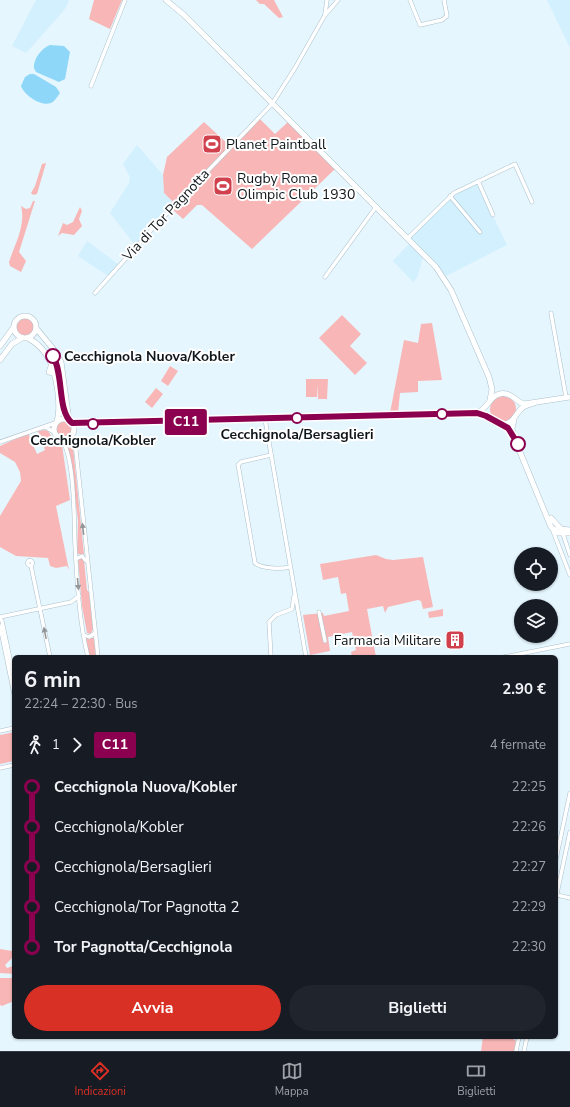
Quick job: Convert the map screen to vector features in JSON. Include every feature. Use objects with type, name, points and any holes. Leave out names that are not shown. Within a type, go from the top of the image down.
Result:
[{"type":"street","points":[[91,86],[125,0]]},
{"type":"street","points":[[166,0],[184,15],[434,264],[448,283],[495,388],[522,403],[534,403],[568,397],[551,313]]},
{"type":"street","points":[[325,15],[327,0]]},
{"type":"street","points":[[325,15],[338,0]]},
{"type":"street","points":[[410,0],[420,25],[442,20],[447,16],[444,0]]},
{"type":"street","name":"Via di Tor Pagnotta","points":[[95,293],[153,228],[272,104],[325,15]]},
{"type":"street","points":[[408,238],[450,196],[515,164],[532,202]]},
{"type":"street","points":[[478,181],[493,215]]},
{"type":"street","points":[[450,196],[480,232]]},
{"type":"street","points":[[325,277],[376,207]]},
{"type":"street","points":[[0,346],[17,320],[25,316],[33,320],[36,328],[56,352],[61,362],[76,451],[98,655]]},
{"type":"street","points":[[13,328],[17,336],[28,338],[36,342],[51,360],[56,377],[57,387],[55,394],[58,398],[54,432]]},
{"type":"street","points":[[28,338],[35,333],[36,328]]},
{"type":"street","points":[[0,360],[12,344],[22,338]]},
{"type":"street","points":[[489,377],[492,389],[488,412],[490,418]]},
{"type":"street","points":[[477,413],[497,394],[504,394]]},
{"type":"street","points":[[514,399],[518,407],[517,414]]},
{"type":"street","points":[[534,403],[524,407],[517,414],[512,428],[547,512],[557,544],[570,575]]},
{"type":"street","points":[[0,442],[63,419],[83,424],[477,413],[490,418],[496,423],[502,424],[508,423],[514,419]]},
{"type":"street","points":[[265,419],[306,655]]},
{"type":"street","points":[[61,439],[67,439],[83,424]]},
{"type":"street","points":[[502,424],[514,435]]},
{"type":"street","points":[[44,427],[54,432],[61,439],[66,448],[76,521],[76,560],[80,607],[88,655]]},
{"type":"street","points":[[271,455],[241,462],[238,465],[246,513],[255,563],[260,566],[290,567]]},
{"type":"street","points":[[547,512],[566,532],[565,543],[570,555]]},
{"type":"street","points":[[553,530],[566,532]]},
{"type":"street","points":[[557,544],[565,543]]},
{"type":"street","points":[[76,560],[80,556],[83,557],[88,568]]},
{"type":"street","points":[[31,566],[50,655]]},
{"type":"street","points":[[271,655],[269,622],[276,615],[292,609],[295,594]]},
{"type":"street","points":[[12,669],[0,617],[71,602],[79,596]]},
{"type":"street","points":[[71,602],[80,607]]},
{"type":"street","points":[[319,612],[325,641]]},
{"type":"street","points":[[0,626],[12,683]]},
{"type":"street","points":[[84,634],[89,637],[95,633]]},
{"type":"street","points":[[514,655],[570,644]]},
{"type":"street","points":[[0,731],[12,728]]},
{"type":"street","points":[[0,768],[12,765]]},
{"type":"street","points":[[558,851],[568,811],[570,793]]},
{"type":"street","points":[[558,888],[570,832]]},
{"type":"street","points":[[558,869],[562,870]]},
{"type":"street","points":[[558,897],[570,898]]},
{"type":"street","points":[[516,1051],[519,1039]]},
{"type":"street","points":[[524,1051],[527,1039]]},
{"type":"shaded area","points":[[36,0],[69,0],[65,9],[26,53],[12,46]]},
{"type":"shaded area","points":[[94,0],[122,0],[110,29],[89,19]]},
{"type":"shaded area","points":[[256,0],[274,0],[283,17],[279,18],[264,4],[260,4]]},
{"type":"shaded area","points":[[547,0],[570,0],[570,48]]},
{"type":"shaded area","points":[[260,119],[275,134],[288,122],[335,169],[252,249],[202,205],[197,205],[183,219],[173,210]]},
{"type":"shaded area","points":[[204,122],[230,146],[174,203],[164,193],[163,175],[167,157]]},
{"type":"shaded area","points":[[137,145],[163,175],[164,193],[174,203],[135,245],[110,213],[129,183],[130,177],[123,164]]},
{"type":"shaded area","points":[[46,163],[37,194],[33,195],[31,193],[35,186],[42,164]]},
{"type":"shaded area","points":[[477,183],[507,245],[446,276],[410,238],[449,198],[481,233],[481,230],[452,197]]},
{"type":"shaded area","points":[[33,201],[35,201],[19,252],[26,261],[21,272],[10,266],[9,262],[21,227],[21,206],[26,209],[30,208]]},
{"type":"shaded area","points":[[80,207],[82,211],[79,219],[82,226],[74,235],[62,233],[58,236],[63,223],[67,225],[73,222]]},
{"type":"shaded area","points":[[87,241],[118,264],[108,276],[78,256]]},
{"type":"shaded area","points":[[409,244],[423,257],[417,278],[413,282],[393,261]]},
{"type":"shaded area","points":[[342,315],[361,334],[350,346],[367,363],[355,375],[319,338]]},
{"type":"shaded area","points":[[25,318],[31,321],[34,327],[31,333],[25,336],[19,333],[16,327],[19,321]]},
{"type":"shaded area","points":[[432,323],[442,380],[418,381],[418,392],[400,393],[398,413],[390,413],[404,340],[418,343],[421,324]]},
{"type":"shaded area","points":[[170,366],[178,371],[168,386],[161,381]]},
{"type":"shaded area","points":[[306,379],[328,379],[327,399],[318,399],[318,384],[317,397],[306,397]]},
{"type":"shaded area","points":[[156,388],[163,394],[152,408],[145,402]]},
{"type":"shaded area","points":[[503,396],[512,400],[516,409],[512,418],[503,422],[494,418],[490,409],[494,400]]},
{"type":"shaded area","points":[[64,421],[70,423],[72,429],[70,435],[64,437],[58,435],[56,429],[58,423]]},
{"type":"shaded area","points":[[38,431],[48,431],[54,440],[62,445],[70,500],[56,506],[69,570],[67,566],[56,568],[50,566],[48,558],[16,556],[0,547],[0,516],[21,481],[20,472],[15,462],[0,453],[0,446],[28,433],[37,454],[45,450]]},
{"type":"shaded area","points":[[73,447],[84,554],[77,554],[78,520],[68,448]]},
{"type":"shaded area","points":[[376,555],[393,560],[423,557],[433,607],[423,609],[421,601],[418,600],[388,607],[385,613],[383,606],[367,609],[376,655],[352,655],[351,652],[356,650],[352,632],[328,637],[330,651],[310,655],[303,615],[323,613],[324,616],[349,611],[346,593],[341,594],[338,577],[323,580],[320,564]]},
{"type":"shaded area","points":[[80,558],[84,560],[87,590],[89,592],[93,629],[91,634],[87,633],[82,606],[78,559]]},
{"type":"shaded area","points":[[443,609],[443,616],[429,618],[428,612]]},
{"type":"shaded area","points":[[86,638],[94,638],[96,655],[89,655]]},
{"type":"shaded area","points":[[12,732],[12,761],[0,764],[0,735]]},
{"type":"shaded area","points":[[0,949],[12,951],[12,958],[5,965],[7,968],[12,966],[12,974],[0,973]]},
{"type":"shaded area","points":[[0,978],[12,978],[12,1002],[2,1006],[0,1005]]},
{"type":"shaded area","points":[[483,1039],[513,1039],[516,1041],[514,1051],[481,1051]]},
{"type":"water","points":[[50,45],[64,46],[70,52],[65,79],[59,82],[36,72],[34,68],[35,61],[39,54]]},
{"type":"water","points":[[30,74],[34,74],[56,87],[60,93],[54,101],[47,104],[38,102],[26,93],[21,86],[25,77]]},
{"type":"bus line","name":"C11","points":[[53,356],[58,368],[64,402],[64,413],[66,418],[72,423],[144,423],[477,413],[482,414],[496,423],[502,424],[508,428],[514,435],[518,444]]},
{"type":"place","name":"Planet Paintball","points":[[212,144]]},
{"type":"place","name":"Rugby Roma Olimpic Club 1930","points":[[223,186]]},
{"type":"place","name":"Cecchignola Nuova/Kobler","points":[[53,356]]},
{"type":"place","name":"Cecchignola/Bersaglieri","points":[[297,418]]},
{"type":"place","name":"Cecchignola/Kobler","points":[[93,424]]},
{"type":"place","name":"Farmacia Militare","points":[[455,640]]}]
